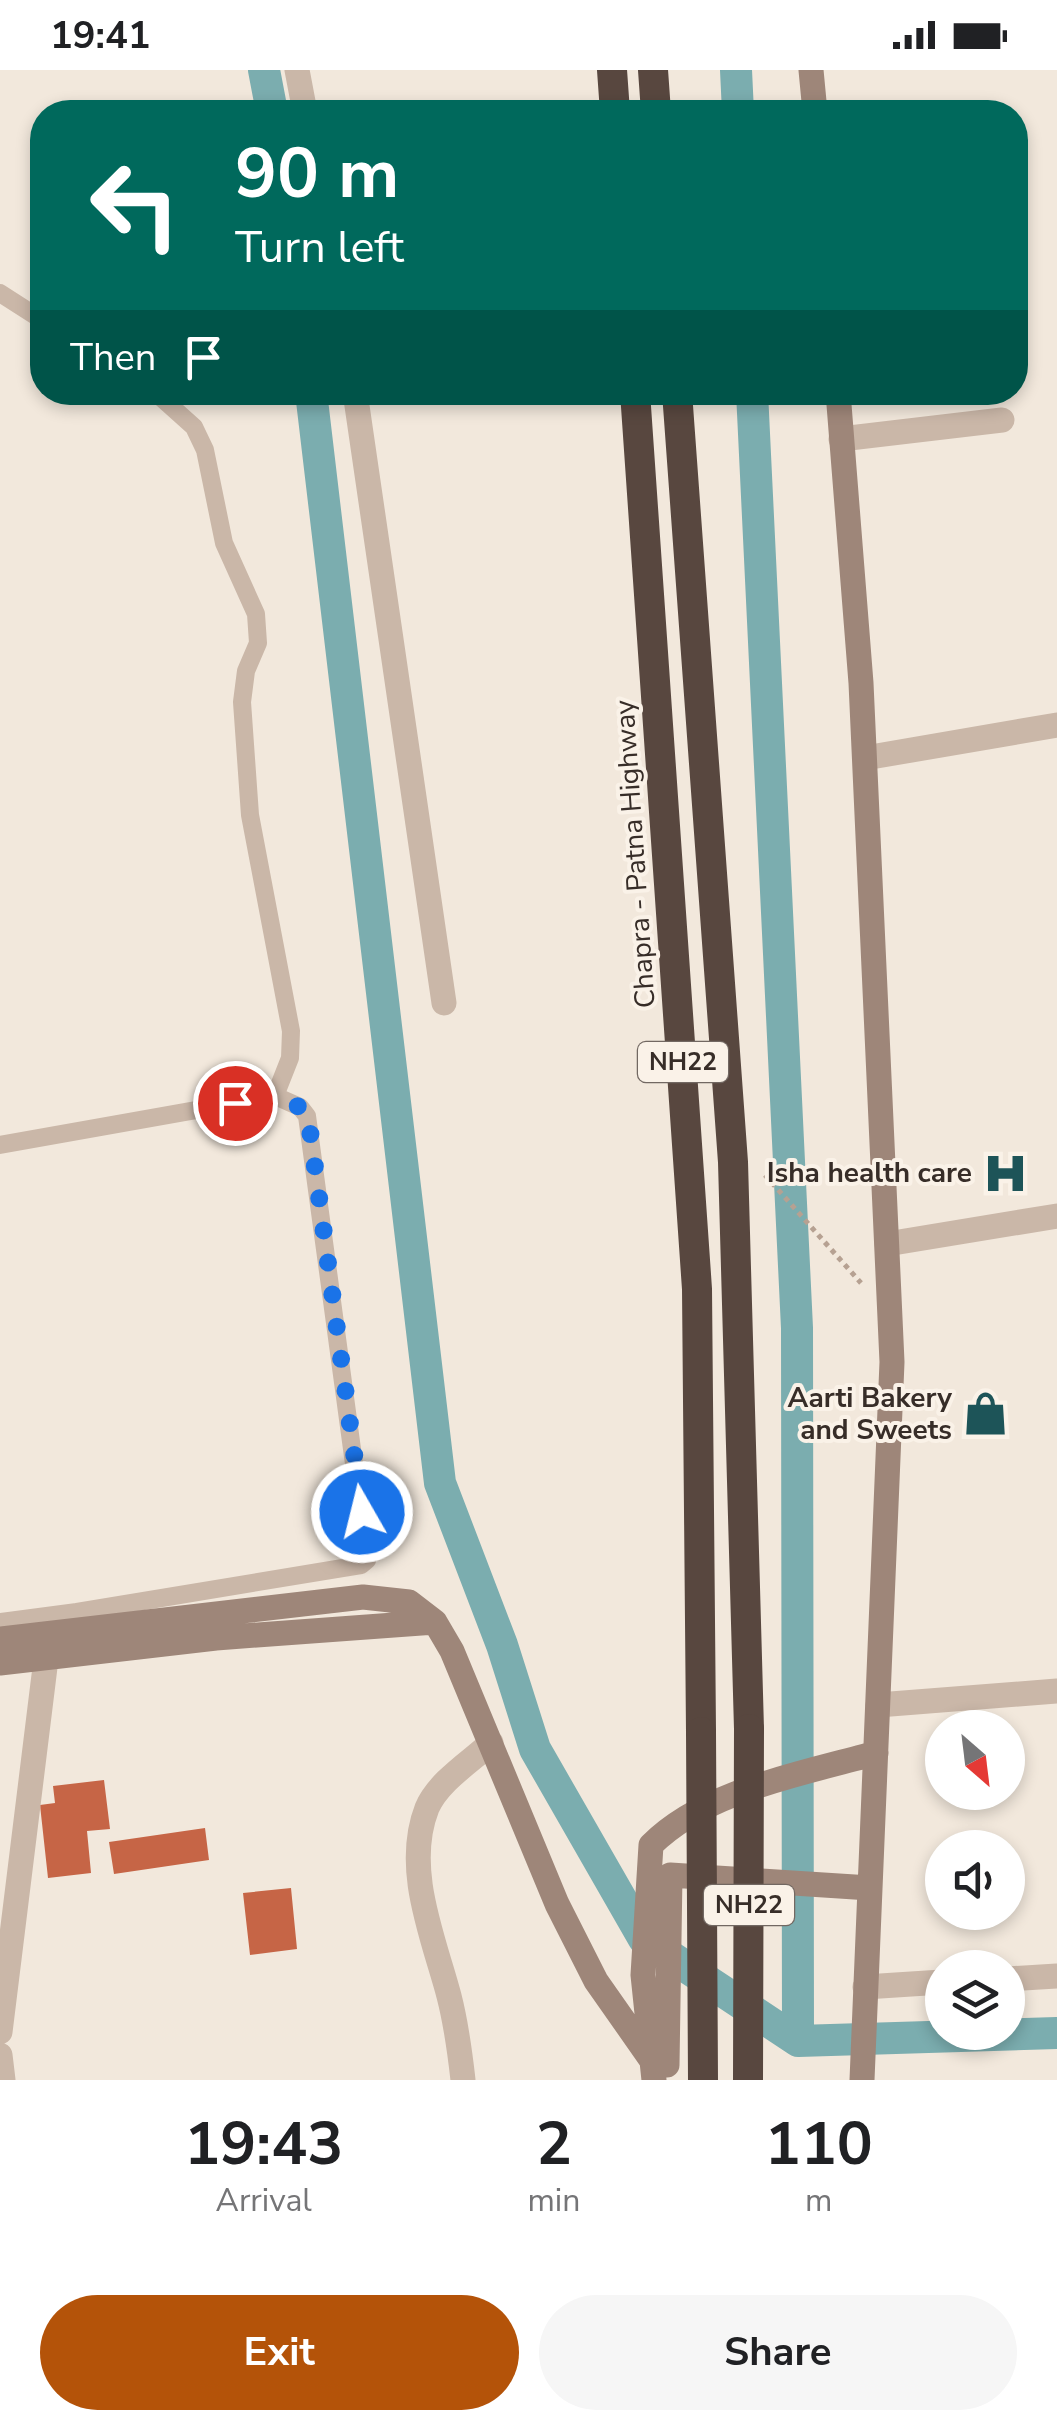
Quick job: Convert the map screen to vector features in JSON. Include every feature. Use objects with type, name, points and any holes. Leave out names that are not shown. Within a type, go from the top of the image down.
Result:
[{"type":"highway","points":[[612,70],[614,100]]},
{"type":"highway","points":[[653,70],[655,100]]},
{"type":"highway","name":"Chapra - Patna Highway","points":[[636,405],[697,1289],[701,1718]]},
{"type":"highway","name":"NH22","points":[[678,405],[733,1162],[749,1717],[748,2080]]},
{"type":"highway","points":[[701,1718],[749,1717]]},
{"type":"highway","name":"NH22","points":[[701,1718],[706,2080]]},
{"type":"street","points":[[298,70],[304,100]]},
{"type":"street","points":[[811,70],[813,100]]},
{"type":"street","points":[[358,405],[444,1004]]},
{"type":"street","points":[[839,405],[864,758],[892,1362],[862,2080]]},
{"type":"street","points":[[842,438],[1002,420]]},
{"type":"street","points":[[864,758],[1057,725]]},
{"type":"street","points":[[887,1244],[1057,1216]]},
{"type":"street","points":[[0,1640],[79,1621],[363,1597],[410,1602],[435,1622],[491,1743],[557,1904],[596,1981],[657,2068],[706,2080]]},
{"type":"street","points":[[0,1664],[216,1638],[435,1622]]},
{"type":"street","points":[[0,2032],[46,1659]]},
{"type":"street","points":[[878,1705],[1057,1692]]},
{"type":"street","points":[[463,2080],[450,1998],[424,1903],[422,1835],[427,1808],[440,1788],[491,1743]]},
{"type":"street","points":[[657,2068],[654,1976],[644,1934],[651,1846],[676,1820],[787,1778],[876,1752]]},
{"type":"street","points":[[654,1976],[668,1924],[670,1875],[870,1888]]},
{"type":"street","points":[[1025,1978],[1057,1976]]},
{"type":"street","points":[[865,1997],[925,1985]]},
{"type":"street","points":[[0,2055],[3,2080]]},
{"type":"lane","points":[[0,293],[30,312]]},
{"type":"lane","points":[[169,405],[194,427],[205,450],[224,542],[256,614],[258,643],[246,671],[242,702],[250,816],[291,1031],[290,1058],[274,1096]]},
{"type":"lane","points":[[0,1145],[274,1096],[300,1107],[308,1116],[367,1560],[361,1565],[79,1621],[0,1622]]},
{"type":"path","points":[[781,1194],[856,1281],[889,1294]]},
{"type":"building","points":[[104,1780],[110,1829],[87,1831],[91,1873],[48,1878],[40,1805],[55,1803],[53,1786]]},
{"type":"building","points":[[205,1828],[209,1860],[114,1874],[109,1842]]},
{"type":"building","points":[[291,1888],[297,1949],[250,1955],[243,1893]]},
{"type":"waterway","points":[[264,70],[270,100]]},
{"type":"waterway","points":[[736,70],[737,100]]},
{"type":"waterway","points":[[313,405],[440,1483],[502,1645],[535,1749],[644,1939],[798,2041],[1057,2033]]},
{"type":"waterway","points":[[753,405],[797,1328],[798,2041]]},
{"type":"place","name":"Isha health care","points":[[1005,1173]]},
{"type":"place","name":"Aarti Bakery and Sweets","points":[[985,1414]]},
{"type":"route","points":[[235,1103],[274,1096],[300,1107],[308,1116],[362,1512]]}]
